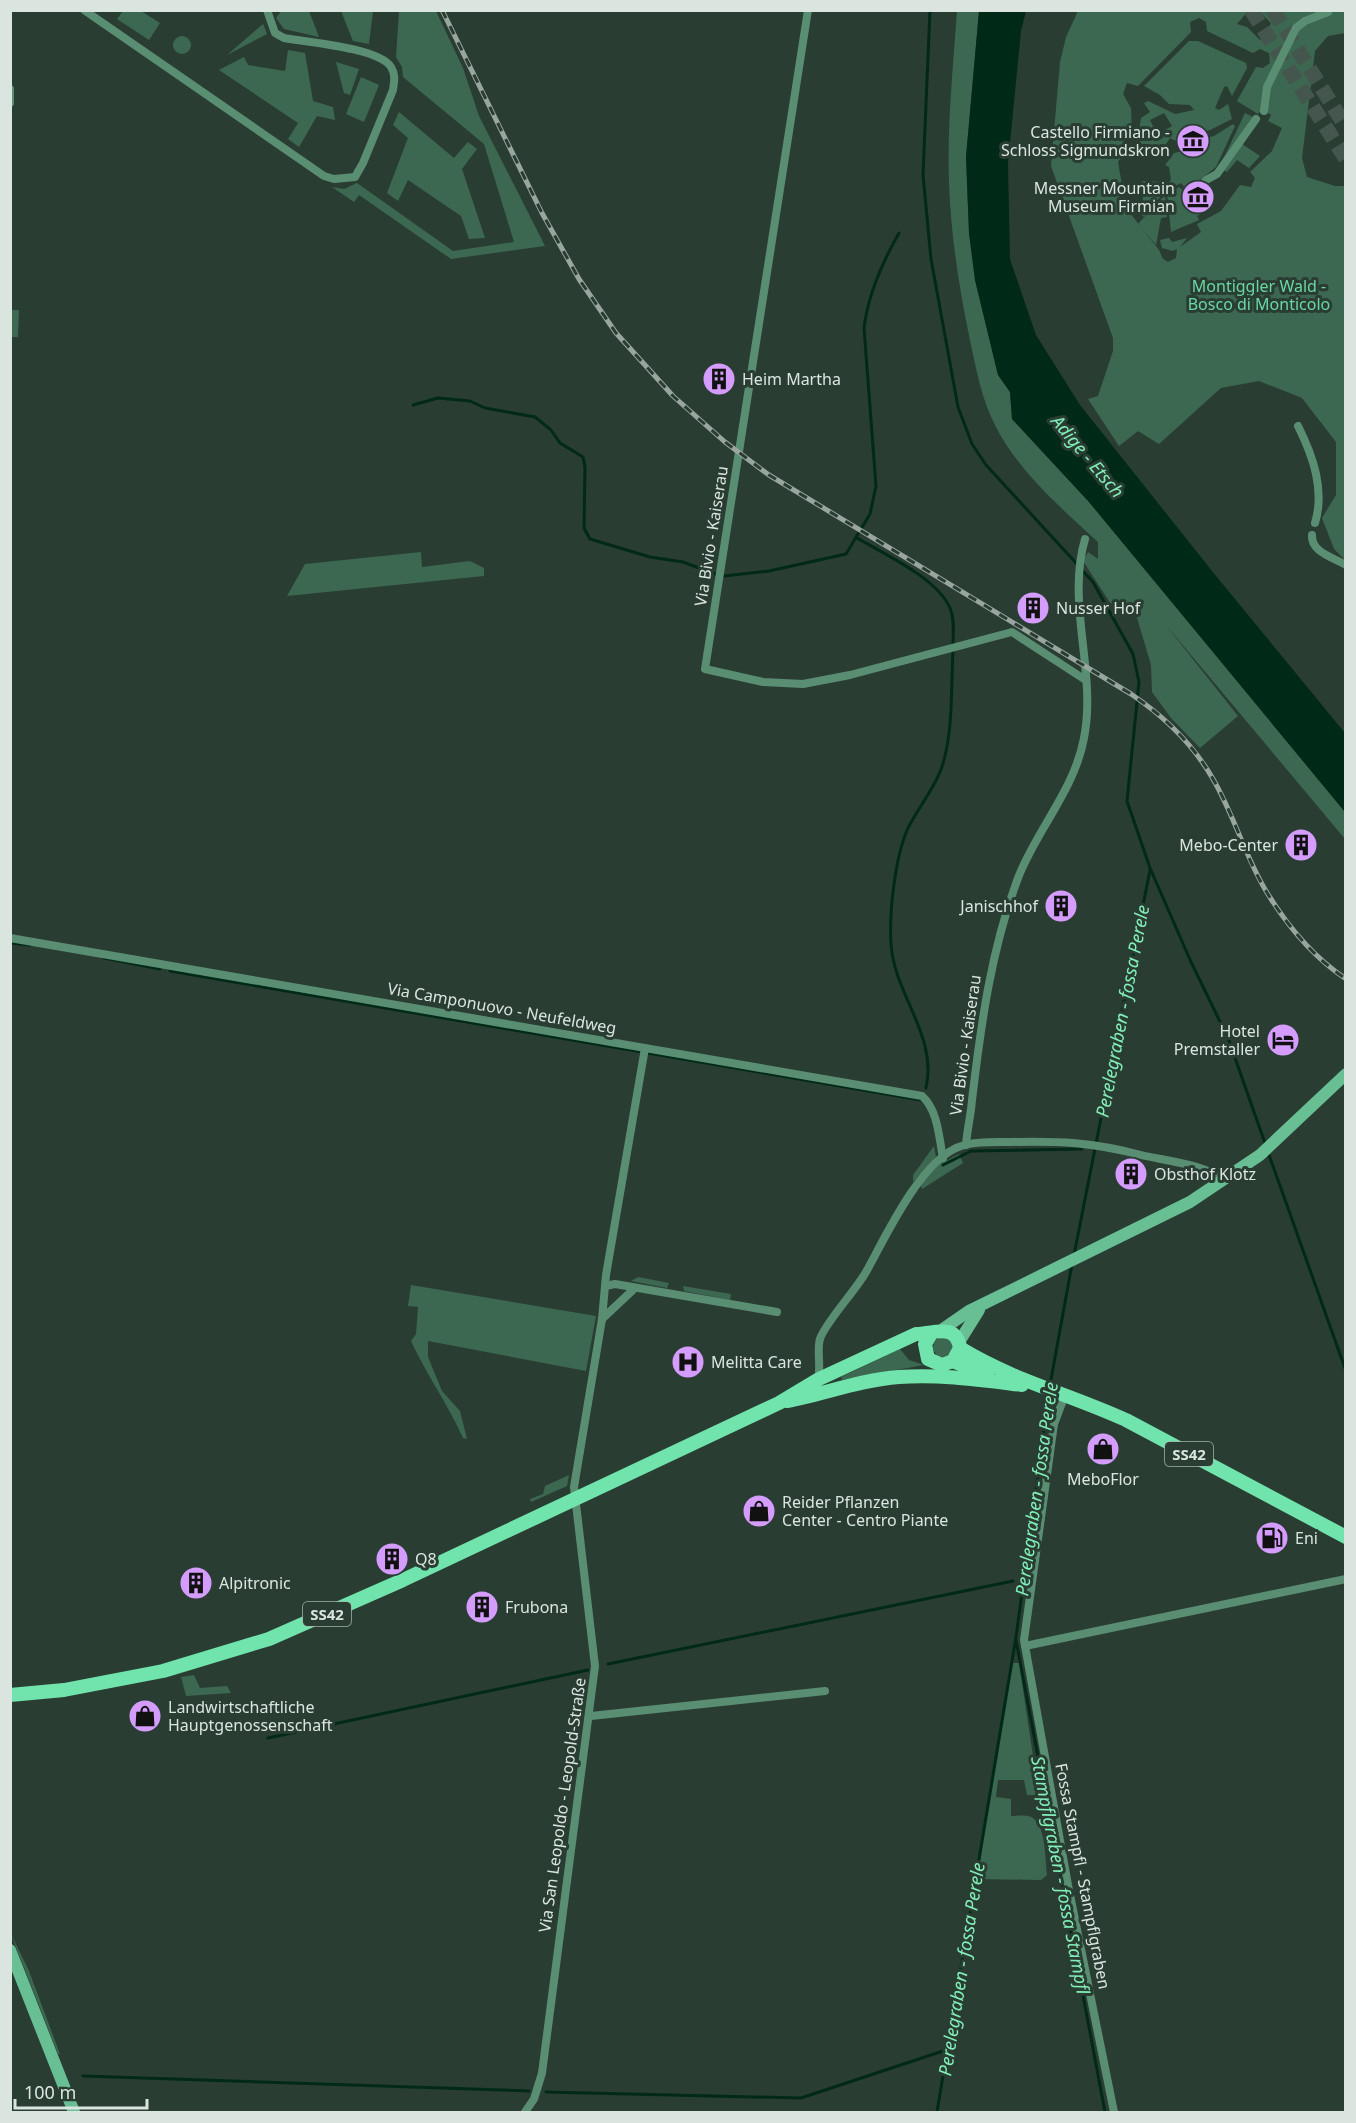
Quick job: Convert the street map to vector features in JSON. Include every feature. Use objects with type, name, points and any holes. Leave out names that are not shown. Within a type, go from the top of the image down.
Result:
[{"type":"main road","points":[[934,1363],[928,1359],[924,1348],[937,1331],[984,1304],[1163,1217],[1222,1180],[1273,1144],[1346,1074]]},
{"type":"main road","points":[[953,1361],[970,1320],[984,1304]]},
{"type":"main road","name":"SS42","points":[[10,1695],[64,1690],[163,1671],[269,1639],[403,1580],[575,1497],[779,1403],[819,1379],[916,1334],[937,1331],[952,1332],[960,1345],[981,1362],[1034,1387]]},
{"type":"main road","name":"SS42","points":[[779,1403],[848,1386],[898,1377],[934,1363],[942,1365],[953,1361],[986,1375],[1060,1393],[1126,1420],[1346,1537]]},
{"type":"main road","name":"SS42","points":[[898,1377],[976,1379],[1034,1387]]},
{"type":"main road","points":[[10,1950],[74,2112]]},
{"type":"street","points":[[84,10],[324,176],[334,179],[355,177],[393,90],[395,78],[392,68],[387,62],[369,53],[284,38],[275,33],[267,10]]},
{"type":"street","name":"Via Bivio - Kaiserau","points":[[808,10],[705,669],[763,682],[803,684],[861,673],[1012,632],[1084,679]]},
{"type":"street","points":[[1264,111],[1267,87],[1296,28],[1305,21],[1328,12]]},
{"type":"street","points":[[10,89],[10,103]]},
{"type":"street","points":[[1193,196],[1206,180],[1216,174],[1256,119]]},
{"type":"street","points":[[1298,426],[1309,448],[1319,488],[1320,508],[1315,523]]},
{"type":"street","points":[[1312,535],[1312,542],[1316,549],[1346,565]]},
{"type":"street","name":"Via Bivio - Kaiserau","points":[[966,1145],[989,977],[1019,876],[1070,779],[1084,738],[1084,679],[1079,580],[1085,539]]},
{"type":"street","name":"Via Camponuovo - Neufeldweg","points":[[10,938],[644,1052],[922,1096],[934,1113],[943,1158]]},
{"type":"street","name":"Via San Leopoldo - Leopold-Straße","points":[[525,2112],[534,2098],[542,2073],[591,1716],[595,1666],[575,1497],[579,1455],[602,1319],[605,1286],[644,1052]]},
{"type":"street","points":[[819,1371],[819,1347],[823,1332],[864,1276],[907,1197],[955,1148],[966,1145],[1076,1141],[1093,1143],[1199,1169],[1217,1175],[1222,1180]]},
{"type":"street","points":[[605,1286],[615,1284],[777,1312]]},
{"type":"street","points":[[602,1319],[635,1288]]},
{"type":"street","name":"Fossa Stampfl - Stampflgraben","points":[[1060,1393],[1025,1646],[1068,1885],[1114,2112]]},
{"type":"street","points":[[1025,1646],[1346,1579]]},
{"type":"street","points":[[591,1716],[825,1691]]},
{"type":"green space","points":[[282,10],[309,11],[319,37],[284,29],[276,18]]},
{"type":"green space","points":[[123,11],[141,11],[160,23],[149,40],[117,19]]},
{"type":"green space","points":[[341,11],[373,11],[369,44],[353,41]]},
{"type":"green space","points":[[399,11],[436,11],[463,68],[479,116],[545,246],[451,259],[359,195],[354,202],[332,187],[344,189],[357,183],[453,251],[514,242],[484,144],[403,77],[402,67],[396,57]]},
{"type":"green space","points":[[957,11],[979,11],[966,157],[969,233],[975,280],[998,375],[1010,392],[1012,419],[1089,502],[1345,812],[1345,839],[1165,624],[1238,716],[1200,748],[1171,718],[1152,692],[1151,665],[1135,611],[1118,615],[1083,561],[1088,552],[1098,559],[1098,542],[1056,503],[1016,459],[991,417],[980,385],[966,320],[952,223],[949,140]]},
{"type":"green space","name":"Montiggler Wald - Bosco di Monticolo","points":[[1078,11],[1248,11],[1237,24],[1247,27],[1260,40],[1267,34],[1271,23],[1259,11],[1345,11],[1345,33],[1328,36],[1315,51],[1302,158],[1307,177],[1335,186],[1345,186],[1345,560],[1334,549],[1322,518],[1336,495],[1336,442],[1302,398],[1259,381],[1221,388],[1159,444],[1138,431],[1119,446],[1088,399],[1098,396],[1113,351],[1113,338],[1051,166],[1060,62],[1066,37]],"holes":[[[1199,18],[1206,22],[1207,31],[1253,53],[1260,49],[1269,53],[1270,63],[1263,68],[1256,67],[1237,101],[1258,114],[1262,109],[1271,115],[1268,121],[1282,128],[1272,151],[1250,172],[1255,178],[1251,187],[1240,185],[1221,211],[1197,224],[1201,232],[1180,247],[1187,238],[1172,242],[1169,238],[1160,240],[1162,248],[1173,251],[1177,249],[1176,258],[1168,262],[1163,259],[1159,250],[1126,208],[1118,162],[1127,148],[1124,140],[1132,133],[1131,108],[1123,94],[1127,83],[1138,86],[1191,32],[1190,22]]]},
{"type":"green space","points":[[263,24],[267,34],[227,55]]},
{"type":"green space","points":[[178,36],[186,36],[191,41],[189,52],[178,54],[173,49],[173,41]]},
{"type":"green space","points":[[1189,41],[1198,41],[1246,63],[1247,68],[1232,96],[1227,86],[1224,87],[1215,108],[1219,110],[1228,104],[1232,119],[1210,130],[1176,141],[1170,138],[1164,147],[1150,155],[1141,151],[1138,137],[1141,118],[1150,112],[1144,103],[1148,101],[1175,114],[1194,110],[1190,105],[1169,104],[1160,95],[1144,86]],"holes":[[[1164,113],[1172,126],[1162,132],[1163,138],[1156,141],[1152,135],[1156,132],[1150,120]]]},
{"type":"green space","points":[[288,50],[305,53],[313,101],[333,107],[335,120],[317,116],[299,147],[288,139],[298,123],[219,70],[244,57],[248,65],[285,71]]},
{"type":"green space","points":[[336,62],[359,69],[350,95],[344,93]]},
{"type":"green space","points":[[361,77],[379,85],[364,122],[346,114]]},
{"type":"green space","points":[[399,112],[454,158],[468,142],[477,149],[462,169],[485,238],[469,239],[461,216],[408,180],[398,201],[387,193],[408,138],[393,125]]},
{"type":"green space","points":[[1245,113],[1253,117],[1220,166]]},
{"type":"green space","points":[[1233,124],[1235,126],[1216,167],[1187,190],[1181,183],[1168,190],[1167,184],[1171,180],[1169,167],[1165,165],[1174,153],[1188,150],[1192,142],[1214,136]]},
{"type":"green space","points":[[1242,144],[1260,156],[1249,168],[1237,160],[1227,172],[1223,170]]},
{"type":"green space","points":[[1142,181],[1160,182],[1164,192],[1144,217],[1140,213],[1143,205]]},
{"type":"green space","points":[[1179,187],[1186,193],[1189,206],[1200,203],[1208,210],[1197,216],[1199,220],[1171,232],[1167,194]]},
{"type":"green space","points":[[1165,195],[1167,217],[1161,218],[1156,245],[1138,224]]},
{"type":"green space","points":[[11,310],[19,310],[18,337],[11,337]]},
{"type":"green space","points":[[421,552],[422,567],[470,561],[484,568],[484,576],[287,596],[305,564]]},
{"type":"green space","points":[[934,1146],[936,1157],[913,1182],[913,1175]]},
{"type":"green space","points":[[959,1154],[963,1163],[922,1189],[920,1183],[944,1160]]},
{"type":"green space","points":[[638,1277],[669,1283],[667,1288],[631,1281]]},
{"type":"green space","points":[[411,1285],[596,1316],[586,1371],[428,1341],[428,1357],[442,1391],[460,1411],[467,1439],[463,1438],[411,1341],[416,1334],[418,1307],[408,1306]]},
{"type":"green space","points":[[683,1286],[731,1294],[730,1300],[684,1291]]},
{"type":"green space","points":[[943,1337],[950,1340],[953,1347],[950,1354],[943,1357],[936,1354],[933,1347],[936,1340]]},
{"type":"green space","points":[[900,1349],[909,1360],[924,1365],[842,1380],[841,1377]]},
{"type":"green space","points":[[569,1475],[567,1486],[531,1502],[530,1499],[543,1494],[545,1486]]},
{"type":"green space","points":[[1011,1663],[1019,1663],[1039,1795],[1027,1795],[1024,1780],[998,1780],[996,1797],[1011,1799],[1011,1816],[1029,1816],[1038,1824],[1043,1837],[1047,1875],[1041,1880],[977,1879]]},
{"type":"green space","points":[[194,1675],[200,1688],[227,1686],[231,1693],[186,1696],[181,1677]]},
{"type":"green space","points":[[10,1932],[29,1971],[60,2054],[58,2054]]},
{"type":"water","name":"Adige - Etsch","points":[[979,11],[1026,11],[1021,31],[1008,163],[1010,259],[1036,335],[1080,405],[1345,733],[1345,812],[1089,502],[1012,419],[1010,392],[998,375],[975,280],[969,233],[966,157]]},
{"type":"waterway","points":[[930,10],[923,175],[931,259],[958,407],[972,444],[986,465],[1077,564]]},
{"type":"waterway","points":[[724,576],[769,571],[846,554],[870,514],[876,486],[864,328],[877,279],[899,233]]},
{"type":"waterway","points":[[413,405],[438,398],[470,401],[485,408],[535,417],[551,430],[560,443],[583,457],[585,467],[584,528],[590,539],[650,557],[683,562],[718,575]]},
{"type":"waterway","points":[[857,538],[909,568],[943,597],[953,617],[953,645]]},
{"type":"waterway","points":[[1081,569],[1093,582],[1133,654],[1139,682],[1127,801],[1150,868],[1191,962],[1228,1038],[1266,1146]]},
{"type":"waterway","points":[[926,1088],[928,1069],[926,1051],[894,962],[891,917],[896,869],[903,840],[937,778],[944,760],[950,720],[953,651]]},
{"type":"waterway","name":"Perelegraben - fossa Perele","points":[[1074,1255],[1150,870]]},
{"type":"waterway","points":[[10,943],[30,945]]},
{"type":"waterway","points":[[104,958],[160,969]]},
{"type":"waterway","points":[[170,971],[921,1100]]},
{"type":"waterway","points":[[943,1165],[971,1151],[1082,1149]]},
{"type":"waterway","points":[[1268,1152],[1346,1371]]},
{"type":"waterway","name":"Perelegraben - fossa Perele","points":[[1050,1385],[1072,1264]]},
{"type":"waterway","name":"Perelegraben - fossa Perele","points":[[937,2112],[1016,1637],[1049,1394]]},
{"type":"waterway","points":[[608,1664],[1013,1581]]},
{"type":"waterway","name":"Stampflgraben - fossa Stampfl","points":[[1016,1640],[1105,2112]]},
{"type":"waterway","points":[[268,1738],[588,1670]]},
{"type":"waterway","points":[[546,2092],[801,2098],[946,2050]]},
{"type":"waterway","points":[[83,2076],[529,2091]]},
{"type":"tunnel","points":[[1251,10],[1346,159]]},
{"type":"tunnel","points":[[1273,10],[1346,127]]},
{"type":"railway","points":[[442,10],[542,213],[579,279],[616,333],[673,396],[725,442],[769,475],[1131,694],[1167,722],[1197,754],[1213,779],[1259,878],[1282,916],[1322,961],[1346,979]]},
{"type":"place","name":"Castello Firmiano - Schloss Sigmundskron","points":[[1193,141]]},
{"type":"place","name":"Messner Mountain Museum Firmian","points":[[1198,197]]},
{"type":"place","name":"Heim Martha","points":[[719,379]]},
{"type":"place","name":"Nusser Hof","points":[[1033,608]]},
{"type":"place","name":"Mebo-Center","points":[[1301,845]]},
{"type":"place","name":"Janischhof","points":[[1061,906]]},
{"type":"place","name":"Hotel Premstaller","points":[[1283,1040]]},
{"type":"place","name":"Obsthof Klotz","points":[[1131,1174]]},
{"type":"place","name":"Melitta Care","points":[[688,1362]]},
{"type":"place","name":"MeboFlor","points":[[1103,1449]]},
{"type":"place","name":"Reider Pflanzen Center - Centro Piante","points":[[759,1511]]},
{"type":"place","name":"Eni","points":[[1272,1538]]},
{"type":"place","name":"Q8","points":[[392,1559]]},
{"type":"place","name":"Alpitronic","points":[[196,1583]]},
{"type":"place","name":"Frubona","points":[[482,1607]]},
{"type":"place","name":"Landwirtschaftliche Hauptgenossenschaft","points":[[145,1716]]}]
